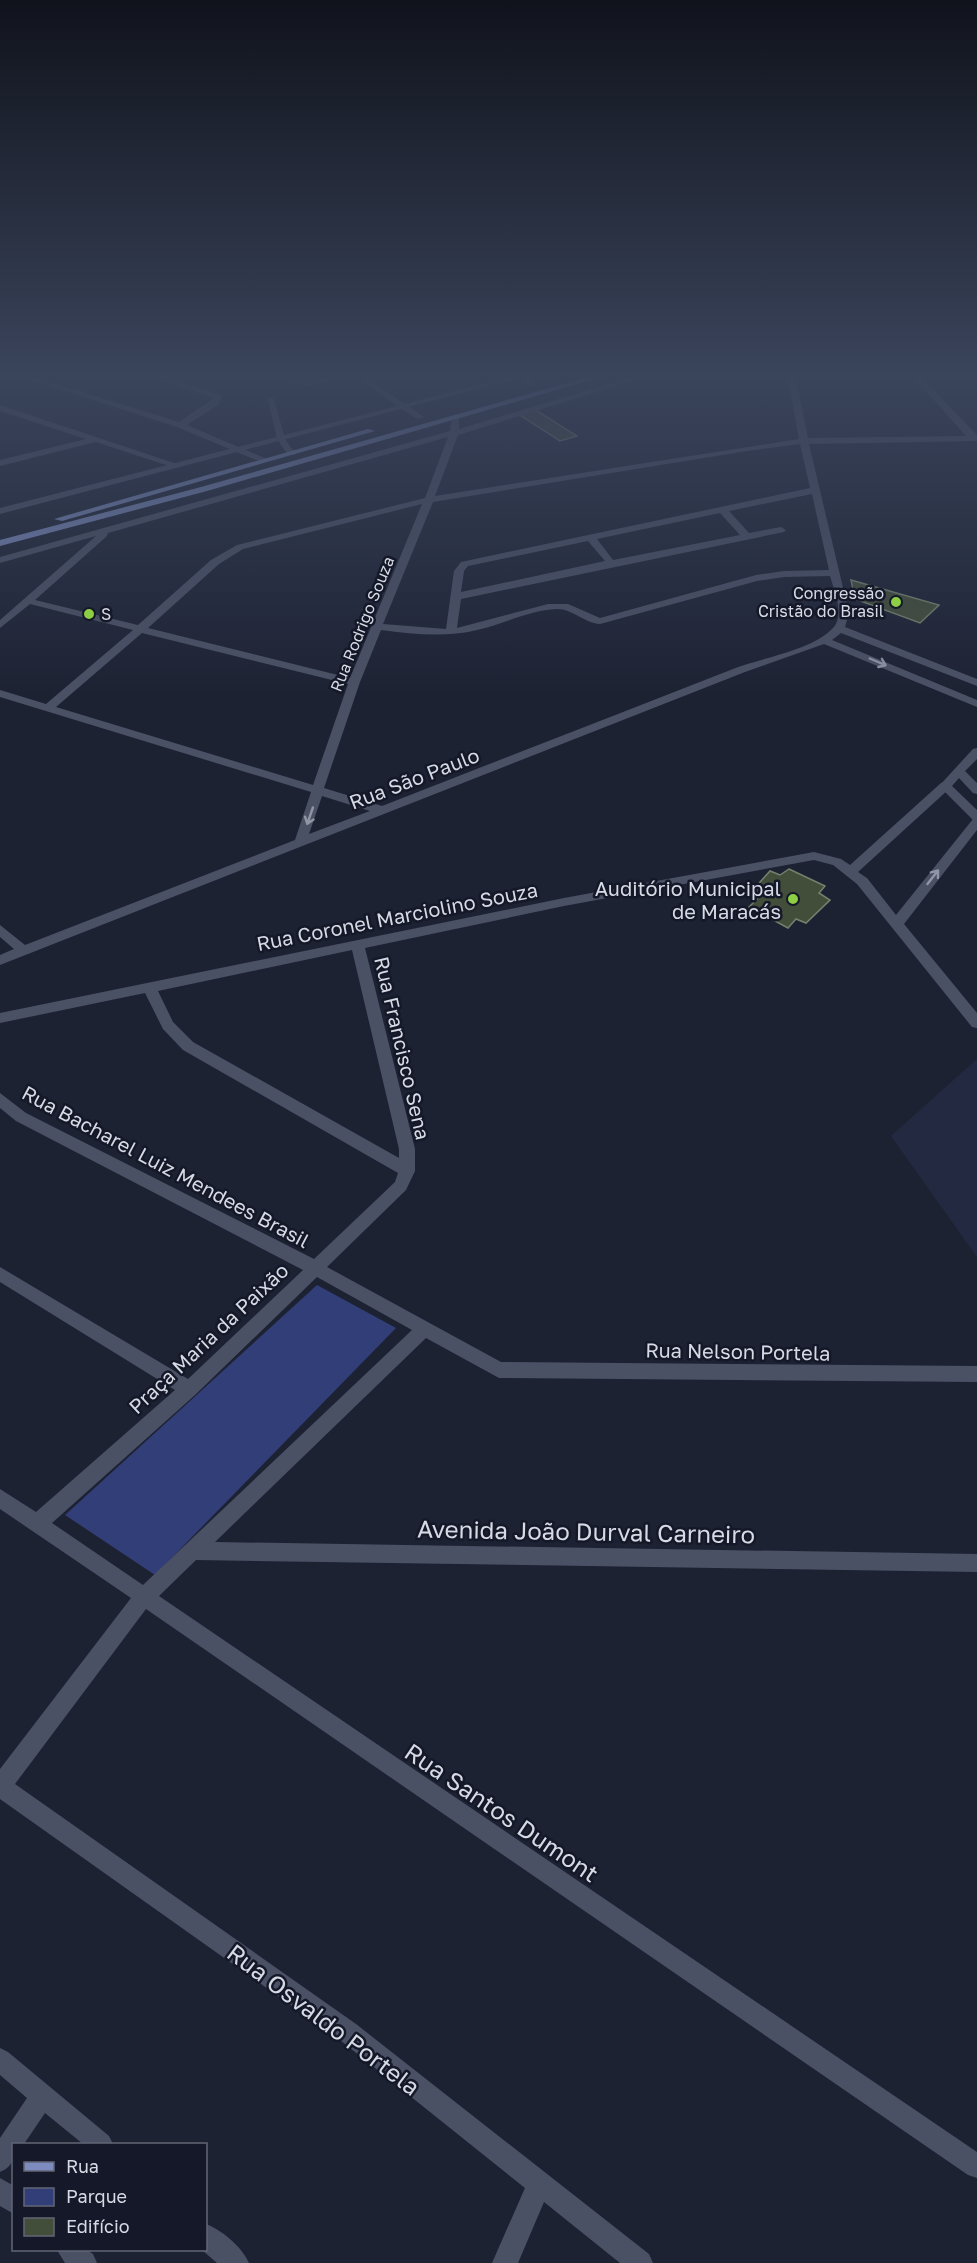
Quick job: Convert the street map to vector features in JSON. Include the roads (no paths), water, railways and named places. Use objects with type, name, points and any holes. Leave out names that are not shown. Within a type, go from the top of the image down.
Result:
[{"type":"main road","points":[[0,538],[181,484]]},
{"type":"main road","points":[[198,484],[204,489]]},
{"type":"main road","points":[[0,543],[223,484]]},
{"type":"street","points":[[0,511],[108,484]]},
{"type":"street","points":[[0,560],[269,484]]},
{"type":"street","name":"Rua Rodrigo Souza","points":[[300,843],[354,682],[435,484]]},
{"type":"street","points":[[48,708],[215,562],[240,547],[429,500],[529,484]]},
{"type":"street","points":[[814,484],[844,613],[840,629],[977,683]]},
{"type":"street","points":[[451,632],[459,571],[465,564],[816,490]]},
{"type":"street","points":[[723,510],[746,536]]},
{"type":"street","points":[[0,625],[110,530]]},
{"type":"street","points":[[454,597],[610,563],[781,530]]},
{"type":"street","points":[[591,538],[610,563]]},
{"type":"street","points":[[378,627],[451,632],[559,606],[571,608],[591,621],[600,621],[756,578],[784,574],[835,573]]},
{"type":"street","points":[[28,601],[354,682]]},
{"type":"street","name":"Rua São Paulo","points":[[0,960],[741,670],[824,640],[840,629]]},
{"type":"street","points":[[824,640],[977,704]]},
{"type":"street","points":[[0,693],[385,810]]},
{"type":"street","points":[[977,752],[945,786],[851,871],[879,901],[977,1023]]},
{"type":"street","points":[[958,771],[977,790]]},
{"type":"street","points":[[945,786],[977,817]]},
{"type":"street","points":[[897,923],[977,822]]},
{"type":"street","name":"Rua Coronel Marciolino Souza","points":[[0,1018],[357,944],[803,856],[825,858],[851,871]]},
{"type":"street","points":[[0,930],[24,951]]},
{"type":"street","name":"Rua Francisco Sena","points":[[357,944],[403,1128],[407,1149],[407,1171]]},
{"type":"street","points":[[149,986],[161,1017],[171,1032],[188,1046],[407,1171],[401,1186],[391,1198],[315,1268]]},
{"type":"street","name":"Rua Bacharel Luiz Mendees Brasil","points":[[0,1099],[21,1117],[315,1268]]},
{"type":"street","name":"Praça Maria da Paixão","points":[[38,1523],[189,1389],[315,1268],[499,1370]]},
{"type":"street","points":[[0,1274],[189,1389]]},
{"type":"street","points":[[0,1786],[143,1598],[424,1329]]},
{"type":"street","name":"Rua Nelson Portela","points":[[499,1370],[977,1374]]},
{"type":"street","name":"Rua Santos Dumont","points":[[0,1498],[143,1598],[977,2166]]},
{"type":"street","name":"Avenida João Durval Carneiro","points":[[194,1551],[977,1563]]},
{"type":"street","name":"Rua Osvaldo Portela","points":[[0,1786],[348,2032],[640,2263]]},
{"type":"street","points":[[0,2060],[99,2143]]},
{"type":"street","points":[[0,2160],[43,2094]]},
{"type":"street","points":[[505,2263],[539,2185]]},
{"type":"street","points":[[0,2190],[12,2200]]},
{"type":"street","points":[[207,2237],[231,2261]]},
{"type":"street","points":[[70,2251],[84,2263]]},
{"type":"place","name":"Congressão Cristão do Brasil","points":[[896,602]]},
{"type":"place","name":"S","points":[[89,614]]},
{"type":"place","name":"Auditório Municipal de Maracás","points":[[793,899]]}]
